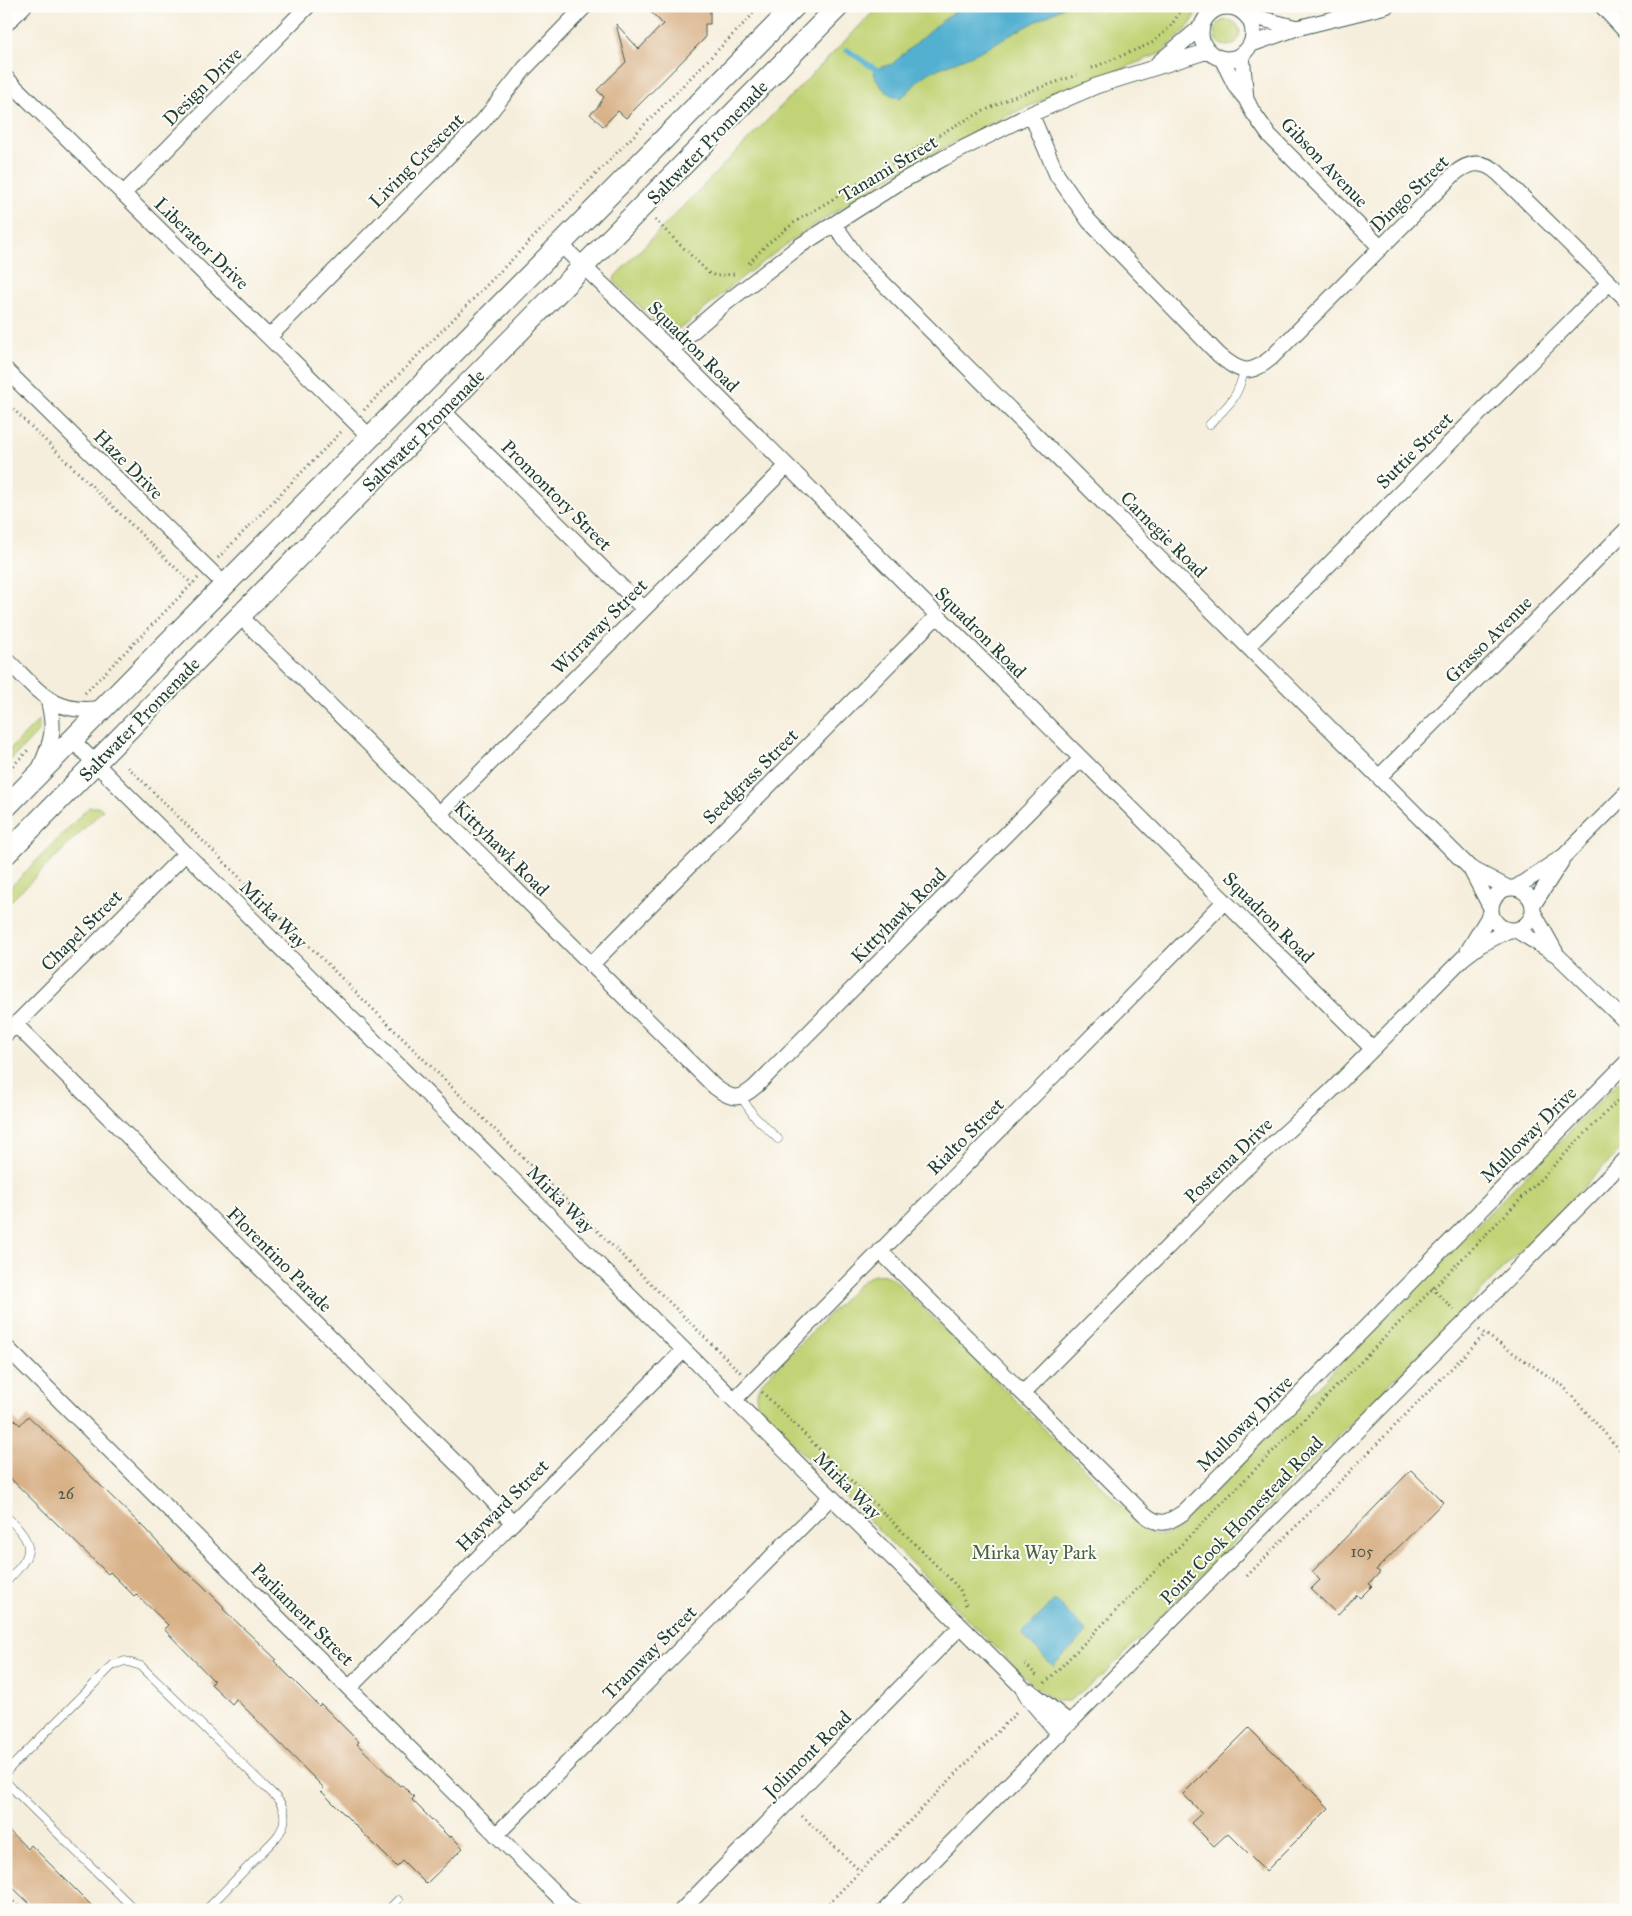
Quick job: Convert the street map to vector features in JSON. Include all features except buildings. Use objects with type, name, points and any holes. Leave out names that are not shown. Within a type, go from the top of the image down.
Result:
[{"type":"street","points":[[6,24],[24,6]]},
{"type":"street","name":"Design Drive","points":[[123,194],[308,6]]},
{"type":"street","name":"Living Crescent","points":[[269,337],[483,121],[525,68],[585,6]]},
{"type":"street","name":"Saltwater Promenade","points":[[6,807],[795,6]]},
{"type":"street","name":"Saltwater Promenade","points":[[6,854],[643,208],[825,14],[839,6]]},
{"type":"street","points":[[1297,28],[1227,7],[1218,8],[1204,17],[1201,35],[1203,44],[1208,51],[1222,59],[1236,58],[1247,49],[1297,28],[1386,6]]},
{"type":"street","points":[[1602,6],[1626,32]]},
{"type":"street","points":[[1239,10],[1253,29],[1247,49]]},
{"type":"street","name":"Tanami Street","points":[[1153,67],[1204,17]]},
{"type":"street","name":"Gibson Avenue","points":[[1246,99],[1247,49]]},
{"type":"street","name":"Tanami Street","points":[[671,350],[762,273],[834,224],[909,177],[1031,114],[1096,86],[1208,51]]},
{"type":"street","name":"Gibson Avenue","points":[[1222,59],[1236,87],[1246,99],[1260,123],[1279,146],[1381,248]]},
{"type":"street","name":"Liberator Drive","points":[[6,78],[370,437]]},
{"type":"street","points":[[1031,114],[1057,175],[1089,221],[1219,355],[1231,365],[1244,370]]},
{"type":"street","name":"Dingo Street","points":[[1244,370],[1257,368],[1272,357],[1460,168],[1474,163],[1487,165],[1498,173],[1626,300]]},
{"type":"street","name":"Carnegie Road","points":[[834,224],[856,257],[1470,868],[1491,910]]},
{"type":"street","name":"Squadron Road","points":[[560,244],[671,350],[1373,1049]]},
{"type":"street","name":"Suttie Street","points":[[1248,646],[1609,283]]},
{"type":"street","name":"Haze Drive","points":[[6,370],[225,585]]},
{"type":"street","name":"Promontory Street","points":[[442,410],[644,609]]},
{"type":"street","name":"Wirraway Street","points":[[439,814],[787,466]]},
{"type":"street","name":"Grasso Avenue","points":[[1379,777],[1626,530]]},
{"type":"street","name":"Kittyhawk Road","points":[[240,616],[715,1087],[732,1097],[741,1097],[756,1086],[1081,759]]},
{"type":"street","name":"Seedgrass Street","points":[[591,964],[937,616]]},
{"type":"street","points":[[6,659],[48,700],[68,709],[103,708]]},
{"type":"street","points":[[35,777],[48,750],[52,734],[53,724],[48,700]]},
{"type":"street","name":"Mirka Way","points":[[72,740],[94,765],[830,1497],[1029,1693],[1070,1724]]},
{"type":"street","points":[[1626,794],[1564,856],[1511,888],[1496,894],[1491,910],[1497,925],[1512,930],[1557,955],[1626,1022]]},
{"type":"street","name":"Chapel Street","points":[[11,1029],[185,854]]},
{"type":"street","points":[[1512,930],[1529,922],[1533,909],[1564,856]]},
{"type":"street","name":"Carnegie Road","points":[[1470,868],[1511,888]]},
{"type":"street","points":[[1511,888],[1527,894],[1557,955]]},
{"type":"street","name":"Rialto Street","points":[[734,1400],[1225,901]]},
{"type":"street","name":"Postema Drive","points":[[1463,958],[1491,910]]},
{"type":"street","name":"Postema Drive","points":[[1023,1393],[1242,1172],[1330,1092],[1463,958],[1480,945],[1512,930]]},
{"type":"street","name":"Florentino Parade","points":[[11,1029],[484,1491],[513,1523]]},
{"type":"street","name":"Mulloway Drive","points":[[880,1251],[1143,1513],[1154,1521],[1166,1523],[1184,1512],[1626,1063]]},
{"type":"street","name":"Point Cook Homestead Road","points":[[885,1910],[1060,1735],[1626,1159]]},
{"type":"street","name":"Parliament Street","points":[[6,1348],[572,1910]]},
{"type":"street","name":"Hayward Street","points":[[349,1688],[684,1350]]},
{"type":"street","name":"Tramway Street","points":[[496,1835],[830,1497]]},
{"type":"street","name":"Jolimont Road","points":[[682,1910],[961,1626]]},
{"type":"street","name":"Mirka Way","points":[[1029,1693],[1060,1735]]},
{"type":"lane","points":[[1209,425],[1235,397],[1239,390],[1244,370]]},
{"type":"lane","points":[[741,1097],[754,1116],[778,1139]]},
{"type":"lane","points":[[6,1516],[24,1534],[28,1548],[24,1563],[6,1582]]},
{"type":"lane","points":[[6,1772],[113,1665],[125,1661],[141,1666],[276,1797],[285,1814],[284,1826],[276,1839],[206,1910]]},
{"type":"lane","points":[[6,1782],[135,1910]]},
{"type":"lane","points":[[388,1910],[398,1900]]},
{"type":"path","points":[[83,695],[762,6]]},
{"type":"path","points":[[1090,69],[1152,43],[1170,27],[1184,6]]},
{"type":"path","points":[[745,267],[766,245],[795,222],[954,126],[1010,98],[1082,73]]},
{"type":"path","points":[[602,168],[619,184]]},
{"type":"path","points":[[643,208],[709,272],[716,276],[737,273]]},
{"type":"path","points":[[6,402],[192,584]]},
{"type":"path","points":[[6,773],[36,742]]},
{"type":"path","points":[[128,767],[734,1368],[751,1382],[953,1582],[960,1590],[964,1603],[970,1610]]},
{"type":"path","points":[[822,1910],[1029,1693],[1164,1560],[1626,1092]]},
{"type":"path","points":[[1432,1288],[1465,1321],[1563,1386],[1626,1456]]},
{"type":"path","points":[[1247,1576],[1485,1334]]},
{"type":"path","points":[[1024,1663],[1037,1677]]},
{"type":"path","points":[[802,1816],[860,1871]]},
{"type":"path","points":[[6,1895],[22,1910]]},
{"type":"green space","points":[[879,6],[1198,6],[1193,20],[1186,30],[1161,53],[1022,109],[900,171],[802,233],[745,275],[687,324],[680,328],[669,329],[659,325],[616,283],[614,279],[616,275]]},
{"type":"green space","points":[[1227,20],[1236,24],[1240,33],[1236,42],[1227,46],[1218,42],[1214,33],[1218,24]]},
{"type":"green space","points":[[39,720],[39,731],[6,765],[6,753]]},
{"type":"green space","points":[[89,807],[100,807],[103,810],[6,906],[6,892]]},
{"type":"green space","name":"Mirka Way Park","points":[[1626,1074],[1626,1144],[1103,1675],[1069,1701],[1055,1701],[1035,1687],[758,1409],[756,1395],[762,1382],[862,1281],[871,1276],[885,1275],[894,1279],[1146,1530],[1157,1535],[1171,1533]]},
{"type":"water","points":[[963,6],[1065,6],[977,53],[928,73],[900,98],[884,89],[875,77],[875,69],[892,64],[939,23]]},
{"type":"water","points":[[1055,1600],[1087,1632],[1053,1666],[1021,1634]]},
{"type":"waterway","points":[[847,50],[875,69],[882,71]]}]
